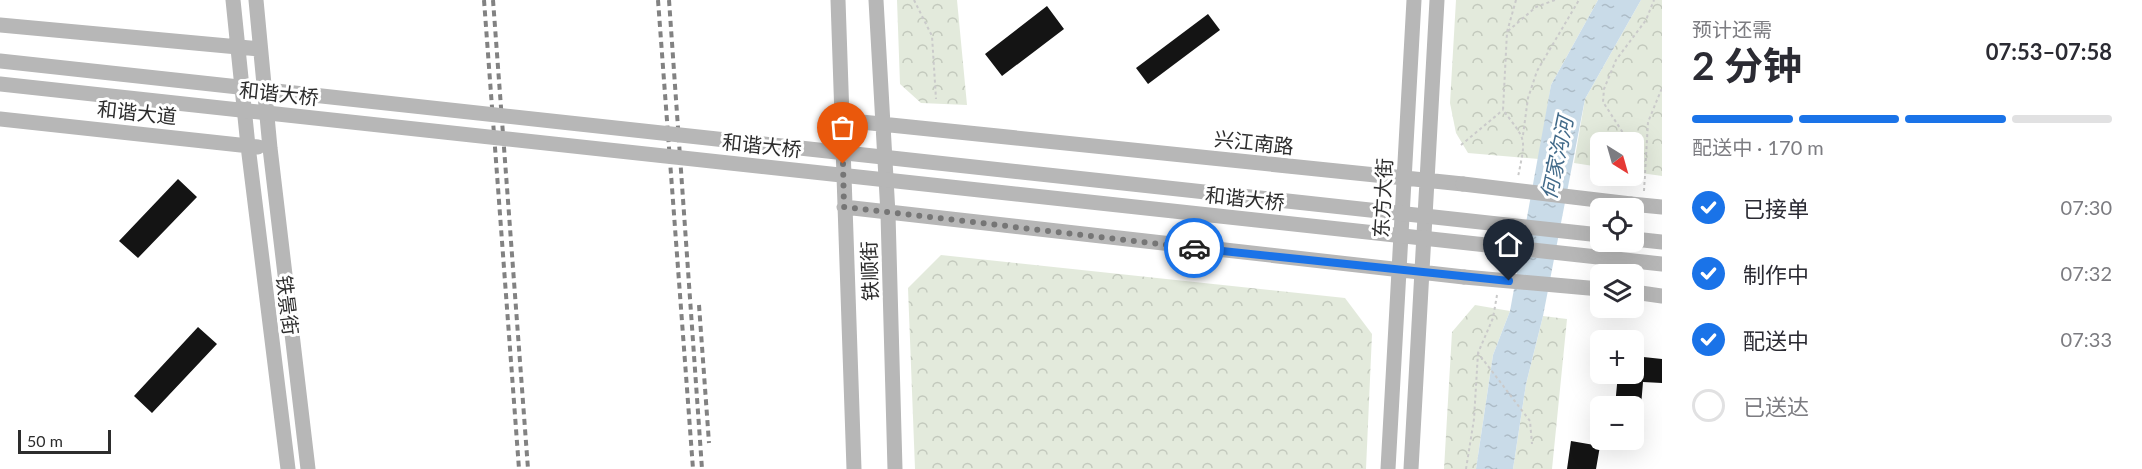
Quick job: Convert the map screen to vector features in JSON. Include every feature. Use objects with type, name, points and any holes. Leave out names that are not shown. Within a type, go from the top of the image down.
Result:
[{"type":"main road","name":"铁景街","points":[[233,0],[248,146],[288,469]]},
{"type":"main road","name":"铁景街","points":[[256,0],[270,148],[308,469]]},
{"type":"main road","name":"铁顺街","points":[[838,0],[854,469]]},
{"type":"main road","name":"铁顺街","points":[[876,0],[888,214],[895,469]]},
{"type":"main road","name":"东方大街","points":[[1388,469],[1414,0]]},
{"type":"main road","points":[[1411,469],[1424,274],[1437,0]]},
{"type":"main road","points":[[0,25],[260,49]]},
{"type":"main road","name":"和谐大桥","points":[[0,61],[1590,234]]},
{"type":"main road","name":"和谐大桥","points":[[0,84],[1662,264]]},
{"type":"main road","name":"和谐大道","points":[[0,119],[270,148]]},
{"type":"main road","name":"兴江南路","points":[[842,120],[1463,184],[1590,199]]},
{"type":"main road","name":"兴江南路","points":[[1644,206],[1662,207]]},
{"type":"main road","points":[[844,207],[888,214],[1424,274],[1590,288]]},
{"type":"main road","points":[[1644,240],[1662,242]]},
{"type":"main road","points":[[1644,293],[1662,296]]},
{"type":"path","points":[[914,0],[932,36],[936,99]]},
{"type":"path","points":[[1507,32],[1536,7],[1555,0]]},
{"type":"path","points":[[1523,135],[1528,98],[1537,71],[1579,0]]},
{"type":"path","points":[[1622,132],[1603,102],[1604,89],[1616,60],[1646,20],[1654,0]]},
{"type":"path","points":[[1639,198],[1646,164],[1648,122],[1662,88]]},
{"type":"path","points":[[1461,145],[1503,110]]},
{"type":"path","points":[[1466,469],[1474,419],[1478,353]]},
{"type":"path","points":[[1486,366],[1530,421],[1532,444]]},
{"type":"green space","points":[[897,0],[957,0],[967,105],[921,103],[900,84]]},
{"type":"green space","points":[[1456,0],[1598,0],[1551,85],[1539,159],[1468,153],[1456,133],[1450,103]]},
{"type":"green space","points":[[1641,0],[1662,0],[1662,176],[1644,173],[1644,132],[1590,132],[1590,165],[1574,163],[1585,99]]},
{"type":"green space","points":[[941,255],[1345,298],[1372,334],[1366,469],[915,469],[908,288]]},
{"type":"green space","points":[[1475,305],[1510,311],[1493,355],[1476,469],[1444,469],[1452,332]]},
{"type":"green space","points":[[1543,316],[1567,319],[1552,469],[1513,469],[1526,384]]},
{"type":"water","name":"何家沟河","points":[[1598,0],[1641,0],[1585,99],[1543,316],[1526,384],[1513,469],[1476,469],[1493,355],[1510,311],[1551,85]]},
{"type":"building","points":[[1047,6],[1064,29],[1002,76],[985,54]]},
{"type":"building","points":[[1208,14],[1220,30],[1148,84],[1136,68]]},
{"type":"building","points":[[178,179],[197,197],[138,258],[119,241]]},
{"type":"building","points":[[198,327],[217,344],[152,413],[134,396]]},
{"type":"building","points":[[1644,357],[1662,359],[1662,383],[1644,382]]},
{"type":"building","points":[[1617,384],[1643,384],[1642,396],[1616,396]]},
{"type":"building","points":[[1571,441],[1590,444],[1590,450],[1599,450],[1596,469],[1567,469]]},
{"type":"railway","points":[[484,0],[519,469]]},
{"type":"railway","points":[[493,0],[528,469]]},
{"type":"railway","points":[[658,0],[693,469]]},
{"type":"railway","points":[[669,0],[702,469]]},
{"type":"railway","points":[[699,305],[709,443]]},
{"type":"way so far","points":[[843,164],[844,207],[888,214],[1194,248]]},
{"type":"route","points":[[1194,248],[1424,274],[1509,281]]}]
